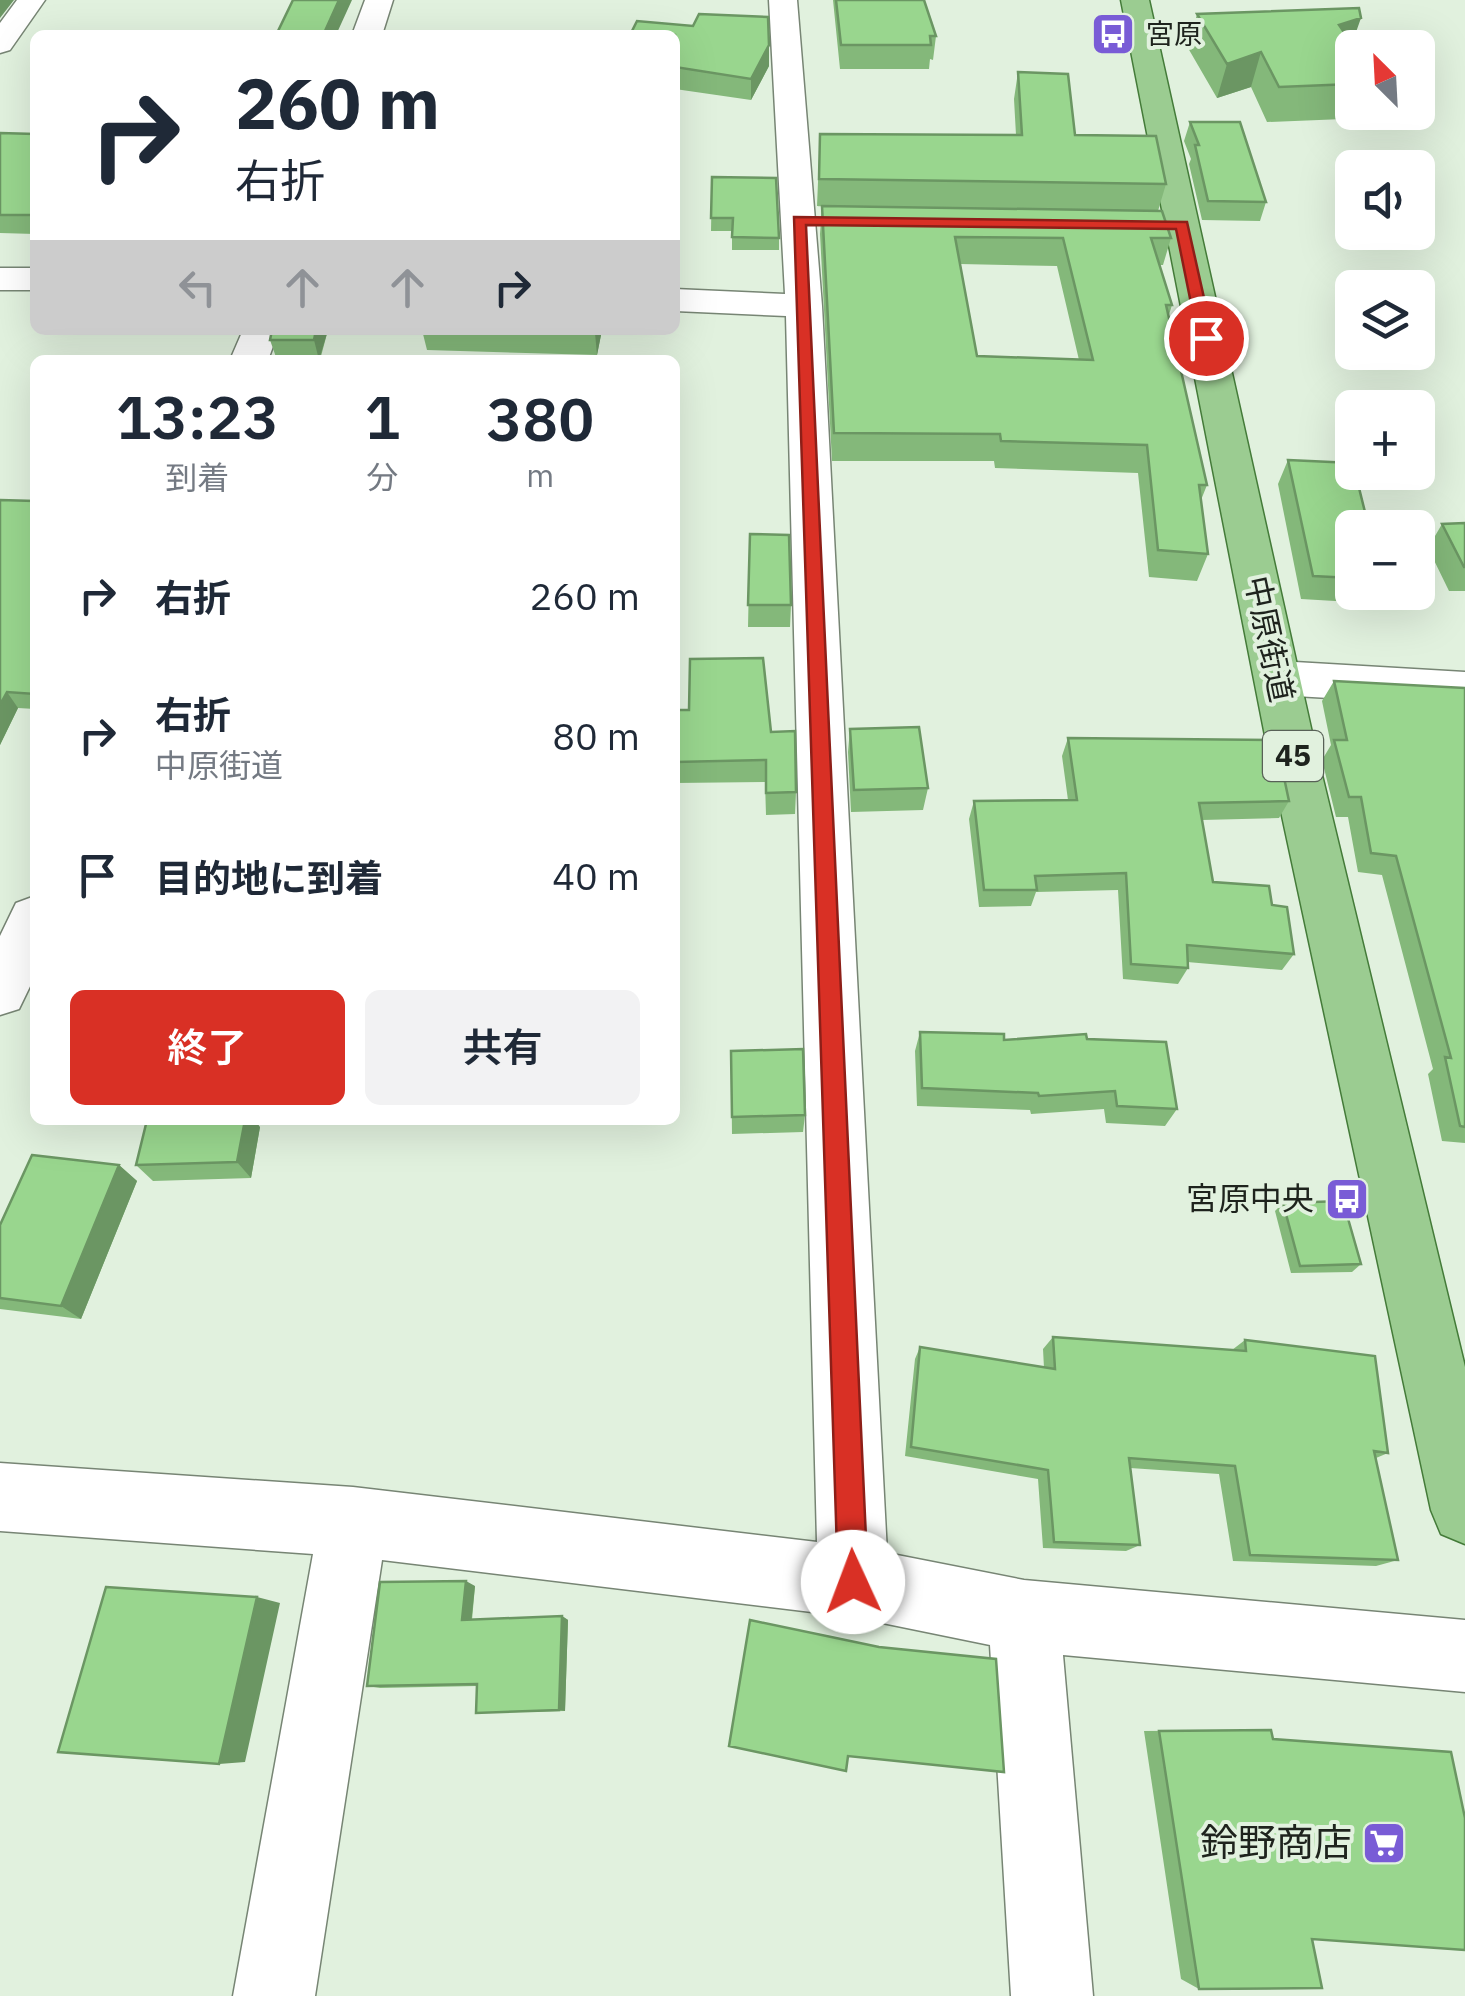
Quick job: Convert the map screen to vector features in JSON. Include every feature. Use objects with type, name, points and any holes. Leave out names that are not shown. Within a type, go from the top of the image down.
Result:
[{"type":"main road","name":"中原街道","points":[[1135,0],[1165,225],[1278,678],[1465,1510]]},
{"type":"street","points":[[0,44],[31,0]]},
{"type":"street","points":[[369,30],[380,0]]},
{"type":"street","points":[[783,0],[804,306],[853,1582]]},
{"type":"street","points":[[799,220],[838,221]]},
{"type":"street","points":[[0,279],[30,279]]},
{"type":"street","points":[[680,300],[804,306]]},
{"type":"street","points":[[1278,678],[1465,688]]},
{"type":"street","points":[[0,992],[30,929]]},
{"type":"street","points":[[0,1497],[352,1522],[853,1582],[1024,1616],[1465,1656]]},
{"type":"street","points":[[274,1996],[352,1522]]},
{"type":"street","points":[[1024,1616],[1052,1996]]},
{"type":"building","points":[[293,0],[339,0],[325,30],[278,30]]},
{"type":"building","points":[[836,0],[924,0],[936,36],[930,36],[931,45],[841,45]]},
{"type":"building","points":[[1359,8],[1361,18],[1339,25],[1342,30],[1335,30],[1335,85],[1279,87],[1261,52],[1227,64],[1197,14]]},
{"type":"building","points":[[699,14],[768,17],[769,45],[751,79],[680,68],[680,30],[632,30],[637,21],[693,26]]},
{"type":"building","points":[[1018,72],[1068,74],[1075,135],[1156,136],[1166,184],[819,179],[820,134],[1022,135]]},
{"type":"building","points":[[1190,122],[1240,122],[1266,202],[1208,201],[1195,145],[1199,145]]},
{"type":"building","points":[[0,133],[30,134],[30,215],[0,215]]},
{"type":"building","points":[[712,177],[776,178],[779,238],[732,237],[733,218],[711,218]]},
{"type":"building","points":[[822,206],[1162,211],[1171,238],[1151,238],[1172,305],[1166,305],[1207,485],[1199,485],[1208,554],[1158,550],[1147,445],[1001,441],[1000,434],[834,433]],"holes":[[[955,237],[1063,238],[1093,360],[977,356]]]},
{"type":"building","points":[[271,335],[315,335],[314,340],[270,340]]},
{"type":"building","points":[[1288,460],[1335,462],[1335,490],[1360,490],[1364,510],[1335,510],[1335,577],[1313,576]]},
{"type":"building","points":[[0,500],[30,501],[30,694],[7,692],[0,705]]},
{"type":"building","points":[[1465,523],[1465,567],[1464,567],[1442,524]]},
{"type":"building","points":[[750,534],[789,535],[791,605],[748,605]]},
{"type":"building","points":[[763,658],[771,732],[795,731],[796,792],[766,793],[766,760],[680,762],[680,710],[689,710],[690,659]]},
{"type":"building","points":[[1334,681],[1465,688],[1465,1127],[1460,1126],[1445,1057],[1451,1058],[1396,856],[1371,853],[1361,797],[1349,797],[1334,740],[1347,740]]},
{"type":"building","points":[[919,727],[928,788],[854,790],[850,729]]},
{"type":"building","points":[[1068,738],[1276,740],[1289,801],[1199,803],[1213,882],[1269,886],[1272,905],[1287,907],[1294,954],[1187,945],[1188,968],[1131,964],[1126,873],[1035,876],[1037,890],[984,890],[974,801],[1077,800]]},
{"type":"building","points":[[920,1032],[1004,1034],[1004,1040],[1086,1034],[1087,1039],[1166,1042],[1177,1109],[1117,1106],[1115,1091],[1039,1096],[922,1088]]},
{"type":"building","points":[[803,1049],[805,1115],[732,1117],[731,1051]]},
{"type":"building","points":[[146,1125],[244,1125],[237,1162],[136,1165]]},
{"type":"building","points":[[32,1155],[119,1165],[61,1306],[0,1298],[0,1225]]},
{"type":"building","points":[[1343,1201],[1361,1264],[1300,1266],[1283,1203]]},
{"type":"building","points":[[1053,1337],[1246,1351],[1245,1340],[1375,1356],[1388,1453],[1374,1451],[1398,1560],[1250,1555],[1235,1466],[1129,1458],[1140,1545],[1054,1542],[1048,1470],[911,1447],[920,1347],[1055,1369]]},
{"type":"building","points":[[466,1581],[462,1620],[562,1616],[559,1710],[476,1713],[477,1684],[367,1686],[380,1582]]},
{"type":"building","points":[[106,1587],[257,1597],[219,1764],[58,1752]]},
{"type":"building","points":[[750,1620],[879,1647],[996,1659],[1004,1772],[848,1756],[846,1771],[729,1746]]},
{"type":"building","points":[[1271,1730],[1273,1739],[1451,1752],[1465,1818],[1465,1950],[1312,1939],[1322,1988],[1199,1989],[1159,1731]]},
{"type":"place","name":"宮原","points":[[1113,34]]},
{"type":"place","name":"宮原中央","points":[[1347,1199]]},
{"type":"place","name":"鈴野商店","points":[[1384,1843]]},
{"type":"route","points":[[853,1582],[799,220],[1182,225],[1206,338]]}]
